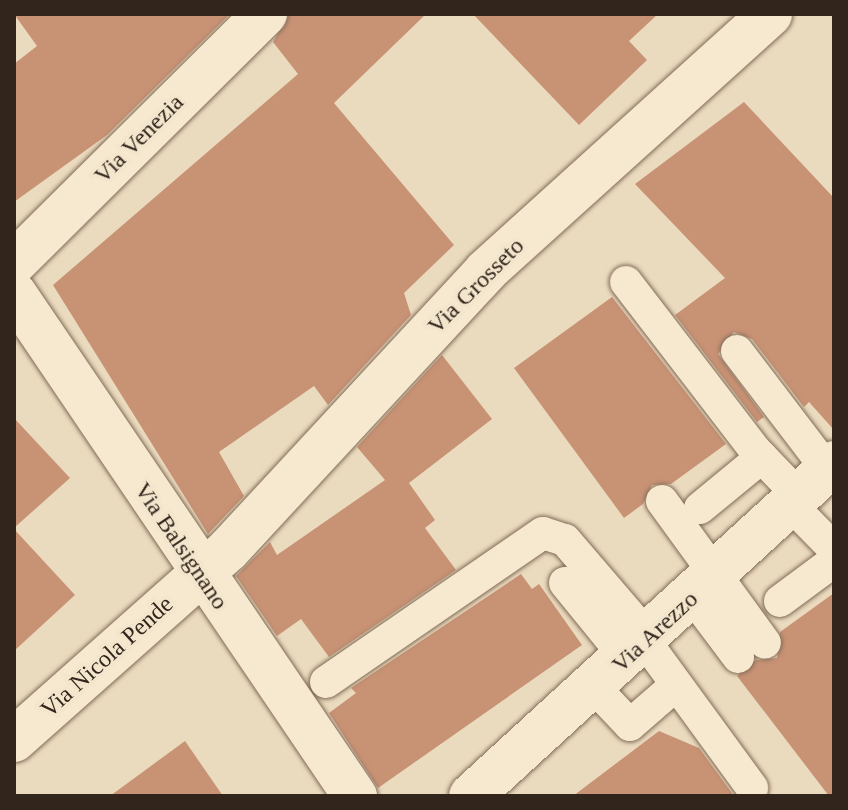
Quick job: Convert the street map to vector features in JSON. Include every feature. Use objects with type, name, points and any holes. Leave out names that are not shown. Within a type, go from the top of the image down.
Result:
[{"type":"street","name":"Via Venezia","points":[[14,263],[265,14]]},
{"type":"street","name":"Via Grosseto","points":[[200,575],[486,271],[770,14]]},
{"type":"street","name":"Via Balsignano","points":[[14,293],[200,575],[355,796]]},
{"type":"street","name":"Via Arezzo","points":[[471,796],[640,646],[813,483]]},
{"type":"street","name":"Via Nicola Pende","points":[[14,740],[200,575]]},
{"type":"lane","points":[[626,282],[762,457],[813,483]]},
{"type":"lane","points":[[737,351],[813,483],[834,549]]},
{"type":"lane","points":[[700,508],[762,457]]},
{"type":"lane","points":[[662,501],[704,587],[751,650]]},
{"type":"lane","points":[[326,682],[543,533],[565,540],[640,646]]},
{"type":"lane","points":[[780,601],[834,561]]},
{"type":"lane","points":[[565,583],[640,646],[676,685],[752,788]]},
{"type":"lane","points":[[594,687],[630,725],[676,685]]},
{"type":"building","points":[[14,14],[230,14],[107,135],[14,202],[14,64],[37,46]]},
{"type":"building","points":[[289,14],[426,14],[334,103],[454,245],[404,293],[411,315],[328,405],[314,386],[219,452],[244,496],[208,534],[53,285],[298,74],[273,42]]},
{"type":"building","points":[[473,14],[658,14],[629,41],[647,60],[579,125]]},
{"type":"building","points":[[744,102],[834,198],[834,430],[809,402],[804,407],[752,339],[734,332],[718,354],[764,417],[757,422],[675,315],[725,278],[635,184]]},
{"type":"building","points":[[612,297],[726,444],[671,484],[652,485],[643,504],[624,518],[514,368]]},
{"type":"building","points":[[442,355],[492,419],[409,483],[435,520],[425,528],[456,570],[329,657],[301,619],[277,636],[236,576],[270,542],[277,555],[385,480],[357,447]]},
{"type":"building","points":[[14,418],[70,478],[14,528]]},
{"type":"building","points":[[14,529],[75,595],[14,651]]},
{"type":"building","points":[[521,574],[532,589],[539,584],[582,645],[378,788],[329,713],[356,693],[351,688]]},
{"type":"building","points":[[834,593],[834,796],[829,796],[737,676],[756,660],[777,658],[780,632]]},
{"type":"building","points":[[659,731],[699,748],[734,796],[573,796]]},
{"type":"building","points":[[185,741],[223,796],[110,796]]}]
